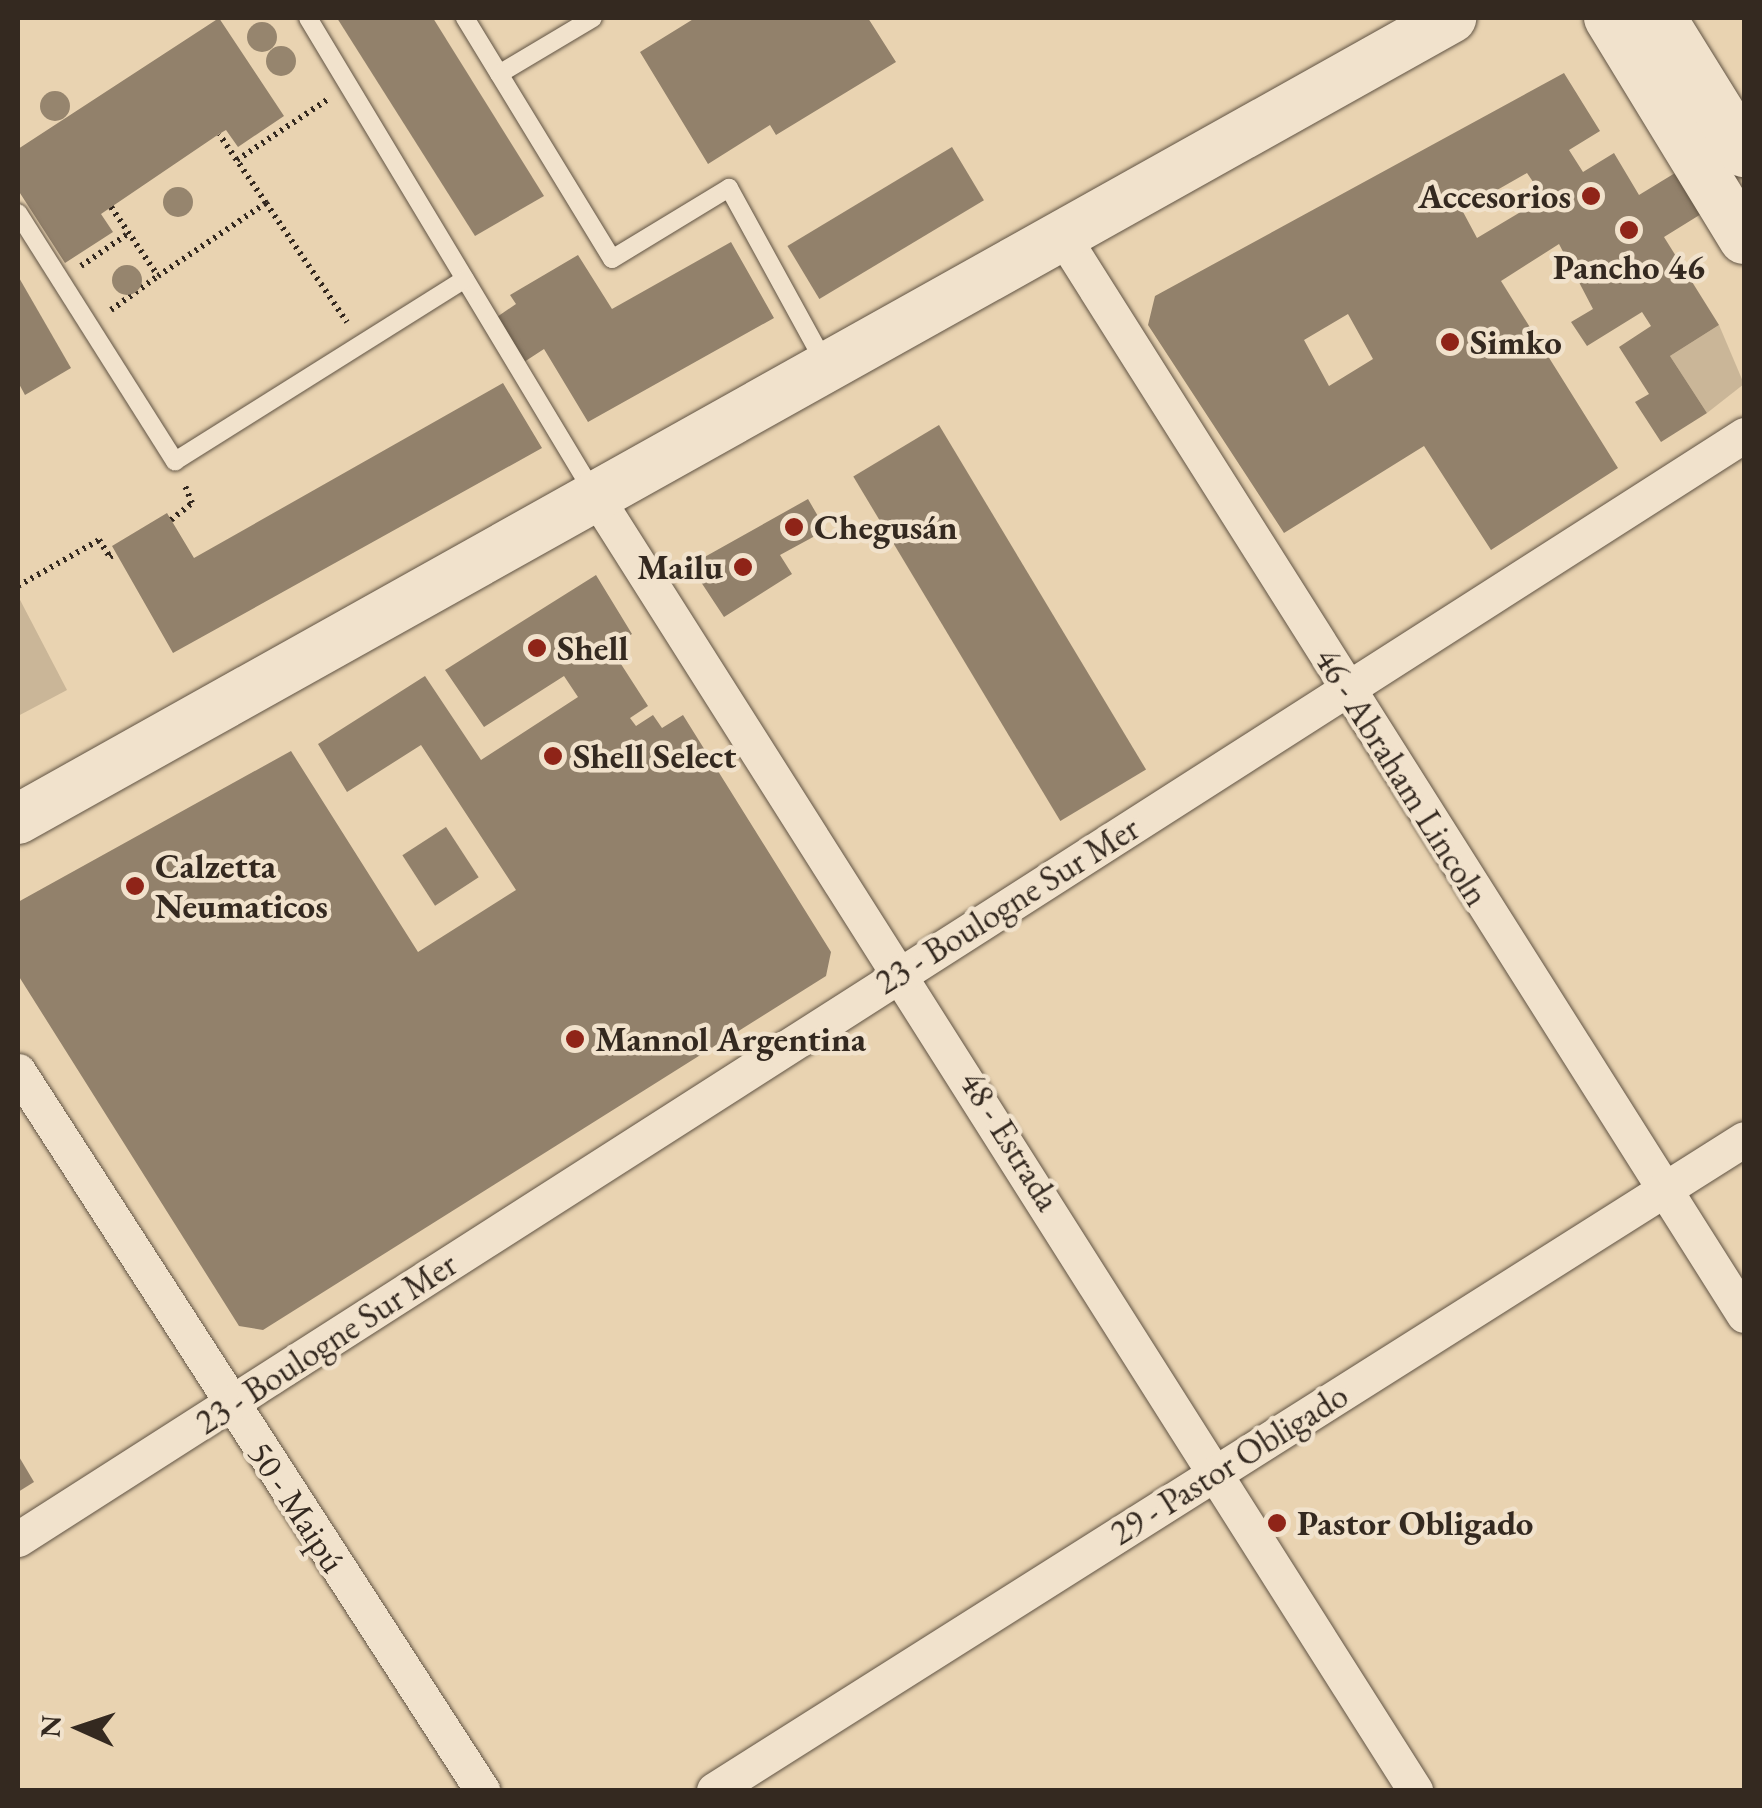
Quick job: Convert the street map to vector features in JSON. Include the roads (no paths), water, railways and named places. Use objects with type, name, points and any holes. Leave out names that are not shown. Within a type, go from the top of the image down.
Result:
[{"type":"main road","points":[[18,819],[1451,18]]},
{"type":"main road","points":[[1609,18],[1744,239]]},
{"type":"main road","points":[[1660,18],[1744,152]]},
{"type":"street","name":"46 - Abraham Lincoln","points":[[1063,237],[1744,1315]]},
{"type":"street","name":"23 - Boulogne Sur Mer","points":[[18,1538],[1744,435]]},
{"type":"street","name":"48 - Estrada","points":[[596,497],[904,971],[1415,1790]]},
{"type":"street","name":"50 - Maipú","points":[[18,1071],[482,1790]]},
{"type":"street","name":"29 - Pastor Obligado","points":[[714,1790],[1744,1139]]},
{"type":"lane","points":[[306,18],[596,497]]},
{"type":"lane","points":[[464,18],[612,260],[729,188],[828,368]]},
{"type":"lane","points":[[499,74],[593,18]]},
{"type":"lane","points":[[18,213],[175,462],[465,279]]},
{"type":"place","name":"Accesorios","points":[[1591,196]]},
{"type":"place","name":"Pancho 46","points":[[1629,230]]},
{"type":"place","name":"Simko","points":[[1450,342]]},
{"type":"place","name":"Chegusán","points":[[794,527]]},
{"type":"place","name":"Mailu","points":[[743,567]]},
{"type":"place","name":"Shell","points":[[537,648]]},
{"type":"place","name":"Shell Select","points":[[553,756]]},
{"type":"place","name":"Calzetta Neumaticos","points":[[135,886]]},
{"type":"place","name":"Mannol Argentina","points":[[575,1039]]},
{"type":"place","name":"Pastor Obligado","points":[[1277,1523]]}]
